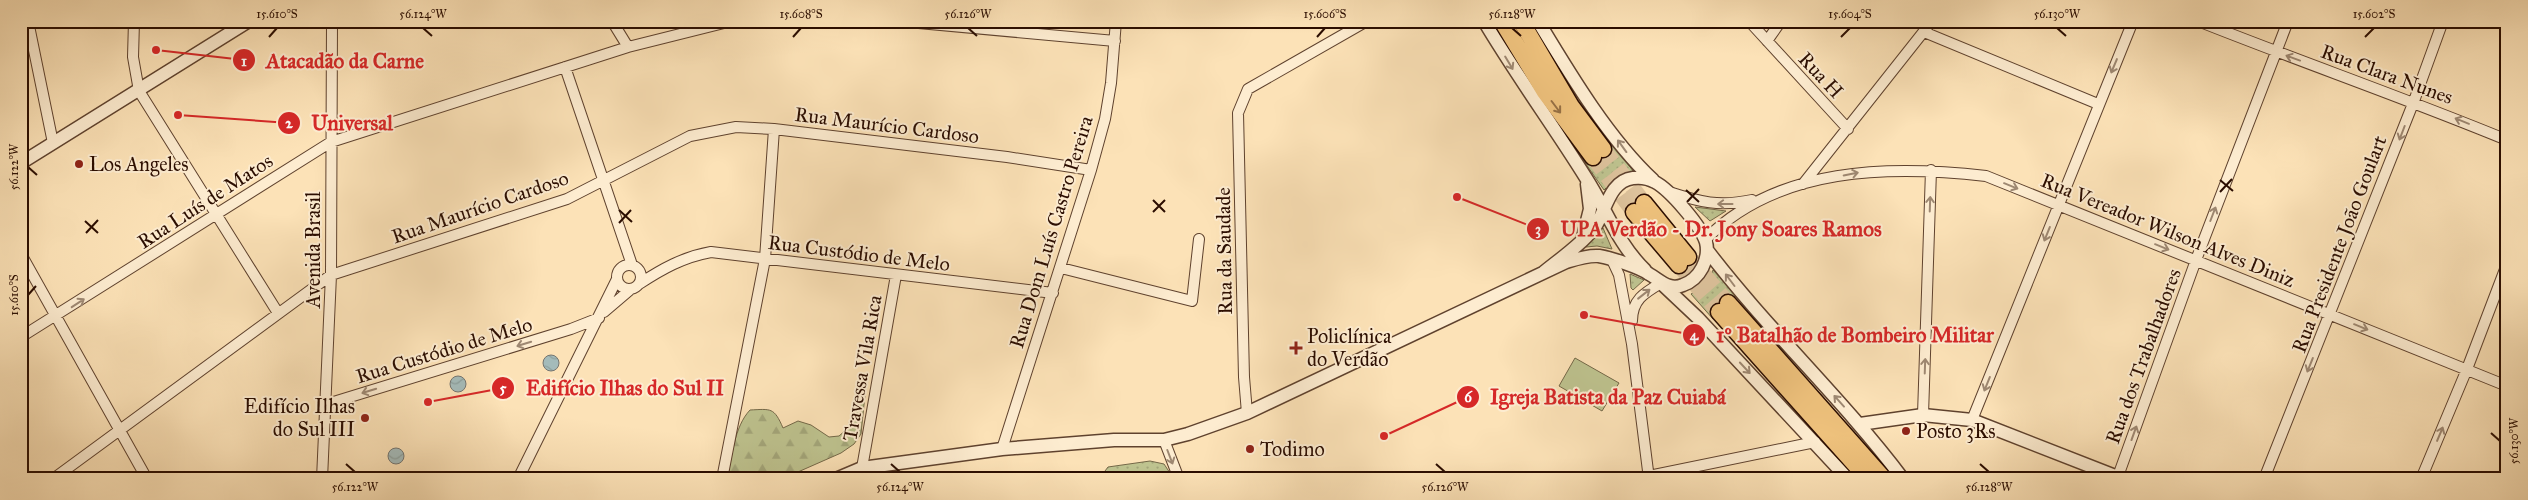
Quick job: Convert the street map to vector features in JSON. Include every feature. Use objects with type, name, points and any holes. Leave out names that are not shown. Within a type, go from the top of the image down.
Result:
[{"type":"highway","points":[[1502,21],[1544,92],[1598,153],[1520,21]]},
{"type":"highway","points":[[1639,208],[1684,261]]},
{"type":"highway","points":[[1868,479],[1724,308],[1884,479]]},
{"type":"street","points":[[28,21],[53,143]]},
{"type":"street","points":[[134,21],[132,57],[139,92],[278,313]]},
{"type":"street","points":[[21,163],[139,92],[249,21]]},
{"type":"street","name":"Avenida Brasil","points":[[322,479],[327,404],[331,275],[332,21]]},
{"type":"street","points":[[612,21],[628,47]]},
{"type":"street","name":"Rua Luís de Matos","points":[[21,337],[56,317],[331,142],[628,47],[732,21]]},
{"type":"street","points":[[897,21],[1115,41]]},
{"type":"street","name":"Rua Dom Luís Castro Pereira","points":[[1002,449],[1092,170],[1106,110],[1116,21]]},
{"type":"street","name":"Rua da Saudade","points":[[1247,413],[1244,377],[1238,113],[1248,90],[1367,21]]},
{"type":"street","points":[[1484,21],[1516,74],[1605,208],[1621,241],[1649,273],[1698,318],[1848,479]]},
{"type":"street","points":[[1538,21],[1582,91],[1627,153],[1655,182],[1668,192],[1692,220],[1706,245],[1736,288],[1860,424],[1903,479]]},
{"type":"street","name":"Rua H","points":[[1749,21],[1848,129]]},
{"type":"street","points":[[1767,41],[1781,21]]},
{"type":"street","points":[[1803,184],[1932,21]]},
{"type":"street","points":[[1972,420],[2133,21]]},
{"type":"street","name":"Rua Clara Nunes","points":[[2198,21],[2275,52],[2414,101],[2507,140]]},
{"type":"street","name":"Rua dos Trabalhadores","points":[[2120,478],[2196,260],[2288,21]]},
{"type":"street","name":"Rua Presidente João Goulart","points":[[2264,479],[2331,315],[2443,21]]},
{"type":"street","points":[[1924,32],[2098,104]]},
{"type":"street","points":[[565,67],[626,246],[641,275],[635,287],[622,287],[618,275]]},
{"type":"street","name":"Rua Maurício Cardoso","points":[[53,479],[331,275],[567,199],[690,136],[736,127],[774,129],[1007,157],[1092,170]]},
{"type":"street","points":[[722,479],[765,259],[774,129]]},
{"type":"street","points":[[1923,415],[1931,170]]},
{"type":"street","name":"Rua Vereador Wilson Alves Diniz","points":[[1773,195],[1803,184],[1859,172],[1931,170],[1986,176],[2507,386]]},
{"type":"street","points":[[1582,241],[1590,208],[1585,176]]},
{"type":"street","points":[[1544,272],[1582,241],[1596,226],[1613,191],[1623,182],[1639,177],[1655,182]]},
{"type":"street","points":[[1668,192],[1702,203],[1730,204],[1773,195]]},
{"type":"street","points":[[1632,344],[1632,309],[1641,295],[1661,283],[1678,287],[1689,282],[1704,264],[1706,245],[1732,215],[1773,195]]},
{"type":"street","points":[[1060,268],[1192,301],[1199,239]]},
{"type":"street","points":[[516,478],[600,316],[618,275],[626,246]]},
{"type":"street","name":"Rua Custódio de Melo","points":[[327,404],[571,329],[600,316],[635,287],[664,267],[695,255],[711,252],[1053,293]]},
{"type":"street","points":[[21,254],[147,479]]},
{"type":"street","points":[[836,479],[862,468],[1002,449],[1114,440],[1164,440],[1188,434],[1247,413],[1544,272],[1584,257],[1598,256],[1649,273]]},
{"type":"street","points":[[1612,260],[1619,275],[1632,344],[1649,477],[1815,442]]},
{"type":"street","points":[[2421,479],[2467,369],[2507,264]]},
{"type":"street","points":[[618,275],[623,267],[636,268]]},
{"type":"street","name":"Rua Custódio de Melo","points":[[636,268],[664,267]]},
{"type":"street","name":"Travessa Vila Rica","points":[[862,468],[896,275]]},
{"type":"street","points":[[571,329],[590,336]]},
{"type":"street","points":[[1860,424],[1923,415],[1972,420],[2120,478]]},
{"type":"street","points":[[1873,440],[1883,421]]},
{"type":"street","points":[[1164,440],[1179,479]]},
{"type":"green space","points":[[1609,137],[1633,171],[1618,176],[1604,190],[1581,157],[1587,160],[1597,160],[1602,157],[1608,149]]},
{"type":"green space","points":[[1695,207],[1726,211],[1710,221]]},
{"type":"green space","points":[[1603,228],[1612,249],[1597,246],[1586,247]]},
{"type":"green space","points":[[1713,270],[1738,297],[1727,296],[1719,300],[1714,308],[1713,319],[1691,294],[1707,283]]},
{"type":"green space","points":[[1630,274],[1644,280],[1633,290],[1631,288]]},
{"type":"green space","points":[[1575,358],[1619,383],[1602,411],[1559,386]]},
{"type":"green space","points":[[866,385],[861,434],[854,444],[841,453],[782,479],[727,479],[740,425],[750,410],[763,409],[771,411],[777,416],[783,428],[798,421],[811,425],[829,437],[839,436],[847,429],[858,397]]},
{"type":"green space","points":[[1150,461],[1164,464],[1174,479],[1099,479],[1108,467]]},
{"type":"green space","points":[[1013,473],[1019,479],[952,479]]},
{"type":"water","points":[[551,355],[559,363],[551,371],[543,363]]},
{"type":"water","points":[[458,376],[466,384],[458,392],[450,384]]},
{"type":"water","points":[[396,448],[404,456],[396,464],[388,456]]},
{"type":"tunnel","points":[[1603,149],[1644,203]]},
{"type":"tunnel","points":[[1593,157],[1634,212]]},
{"type":"tunnel","points":[[1688,257],[1728,303]]},
{"type":"tunnel","points":[[1679,265],[1719,312]]},
{"type":"place","name":"Atacadão da Carne","points":[[156,50]]},
{"type":"place","name":"Universal","points":[[178,115]]},
{"type":"place","name":"Los Angeles","points":[[79,164]]},
{"type":"place","name":"UPA Verdão - Dr. Jony Soares Ramos","points":[[1457,197]]},
{"type":"place","name":"1º Batalhão de Bombeiro Militar","points":[[1584,315]]},
{"type":"place","name":"Policlínica do Verdão","points":[[1296,348]]},
{"type":"place","name":"Edifício Ilhas do Sul II","points":[[428,402]]},
{"type":"place","name":"Edifício Ilhas do Sul III","points":[[365,418]]},
{"type":"place","name":"Posto 3Rs","points":[[1906,431]]},
{"type":"place","name":"Igreja Batista da Paz Cuiabá","points":[[1384,436]]},
{"type":"place","name":"Todimo","points":[[1250,449]]}]
